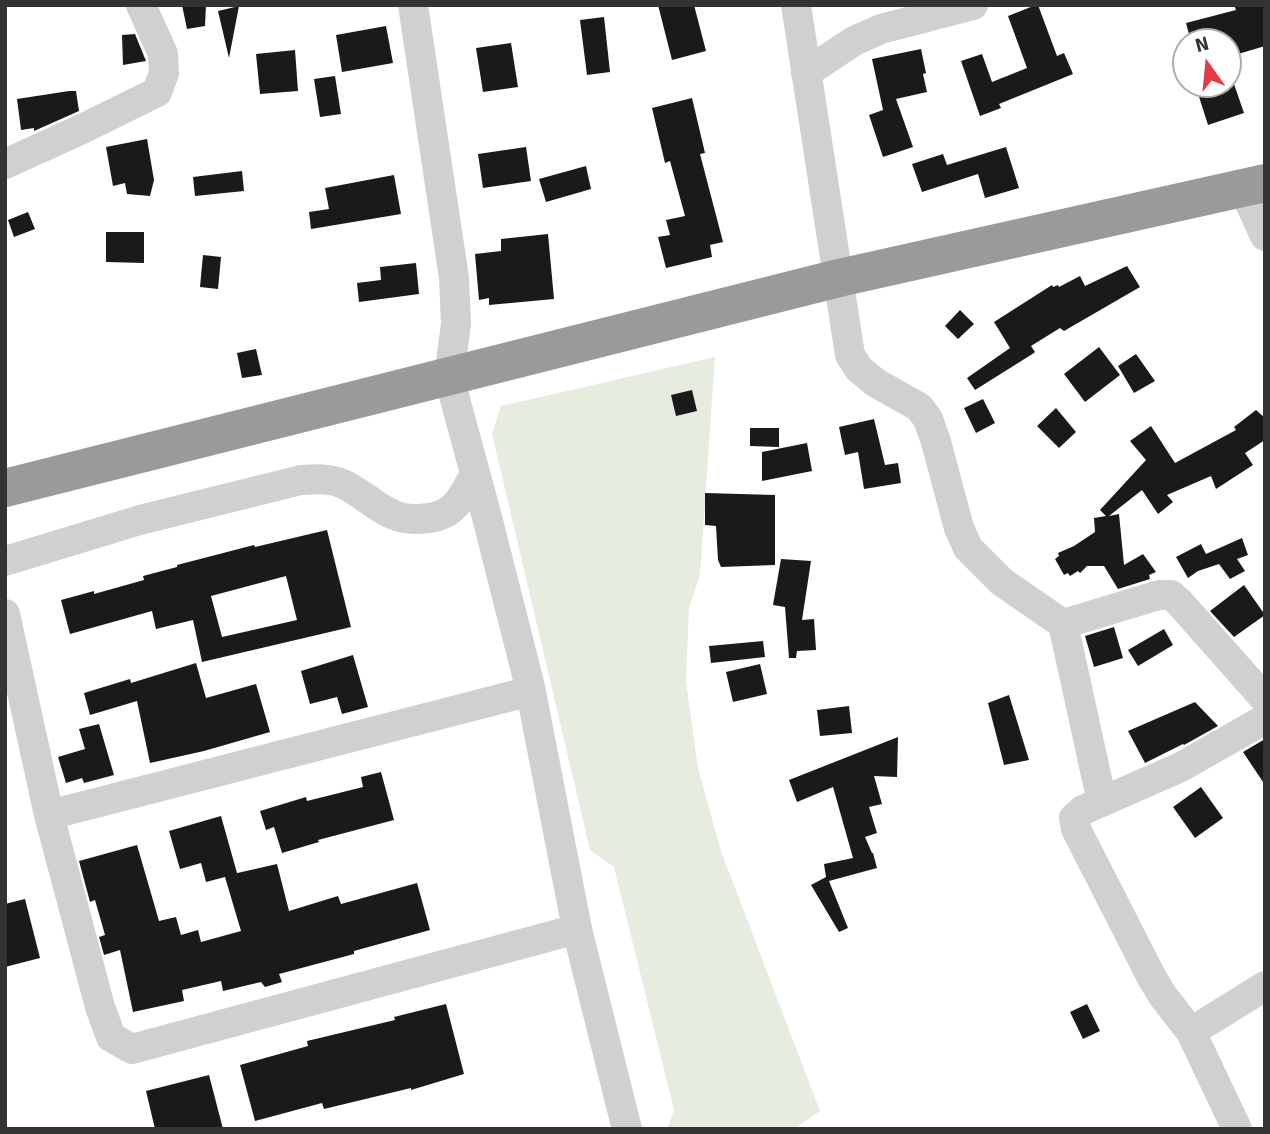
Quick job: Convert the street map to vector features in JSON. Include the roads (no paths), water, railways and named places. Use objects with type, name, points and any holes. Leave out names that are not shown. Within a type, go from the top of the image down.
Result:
[{"type":"highway","points":[[5,488],[839,278],[1254,185]]},
{"type":"street","points":[[5,164],[157,92],[164,72],[163,54],[141,5]]},
{"type":"street","points":[[413,5],[454,278],[456,324],[449,377],[531,691],[577,929],[627,1129]]},
{"type":"street","points":[[796,5],[850,355],[859,369],[876,383],[919,407],[928,419],[959,528],[968,548],[1002,582],[1063,624],[1102,802]]},
{"type":"street","points":[[806,73],[854,41],[881,29],[973,5]]},
{"type":"street","points":[[1254,185],[1265,236]]},
{"type":"street","points":[[5,561],[140,520],[301,480],[324,479],[343,483],[394,515],[410,520],[427,518],[446,512],[468,488],[475,473]]},
{"type":"street","points":[[1063,624],[1159,595],[1171,595],[1265,699]]},
{"type":"street","points":[[5,614],[49,815],[103,1017],[111,1037],[132,1049],[577,929]]},
{"type":"street","points":[[49,815],[531,691]]},
{"type":"street","points":[[1237,1129],[1191,1032],[1152,978],[1076,830],[1074,818],[1083,810],[1181,767],[1265,719]]},
{"type":"street","points":[[1191,1032],[1265,986]]}]
